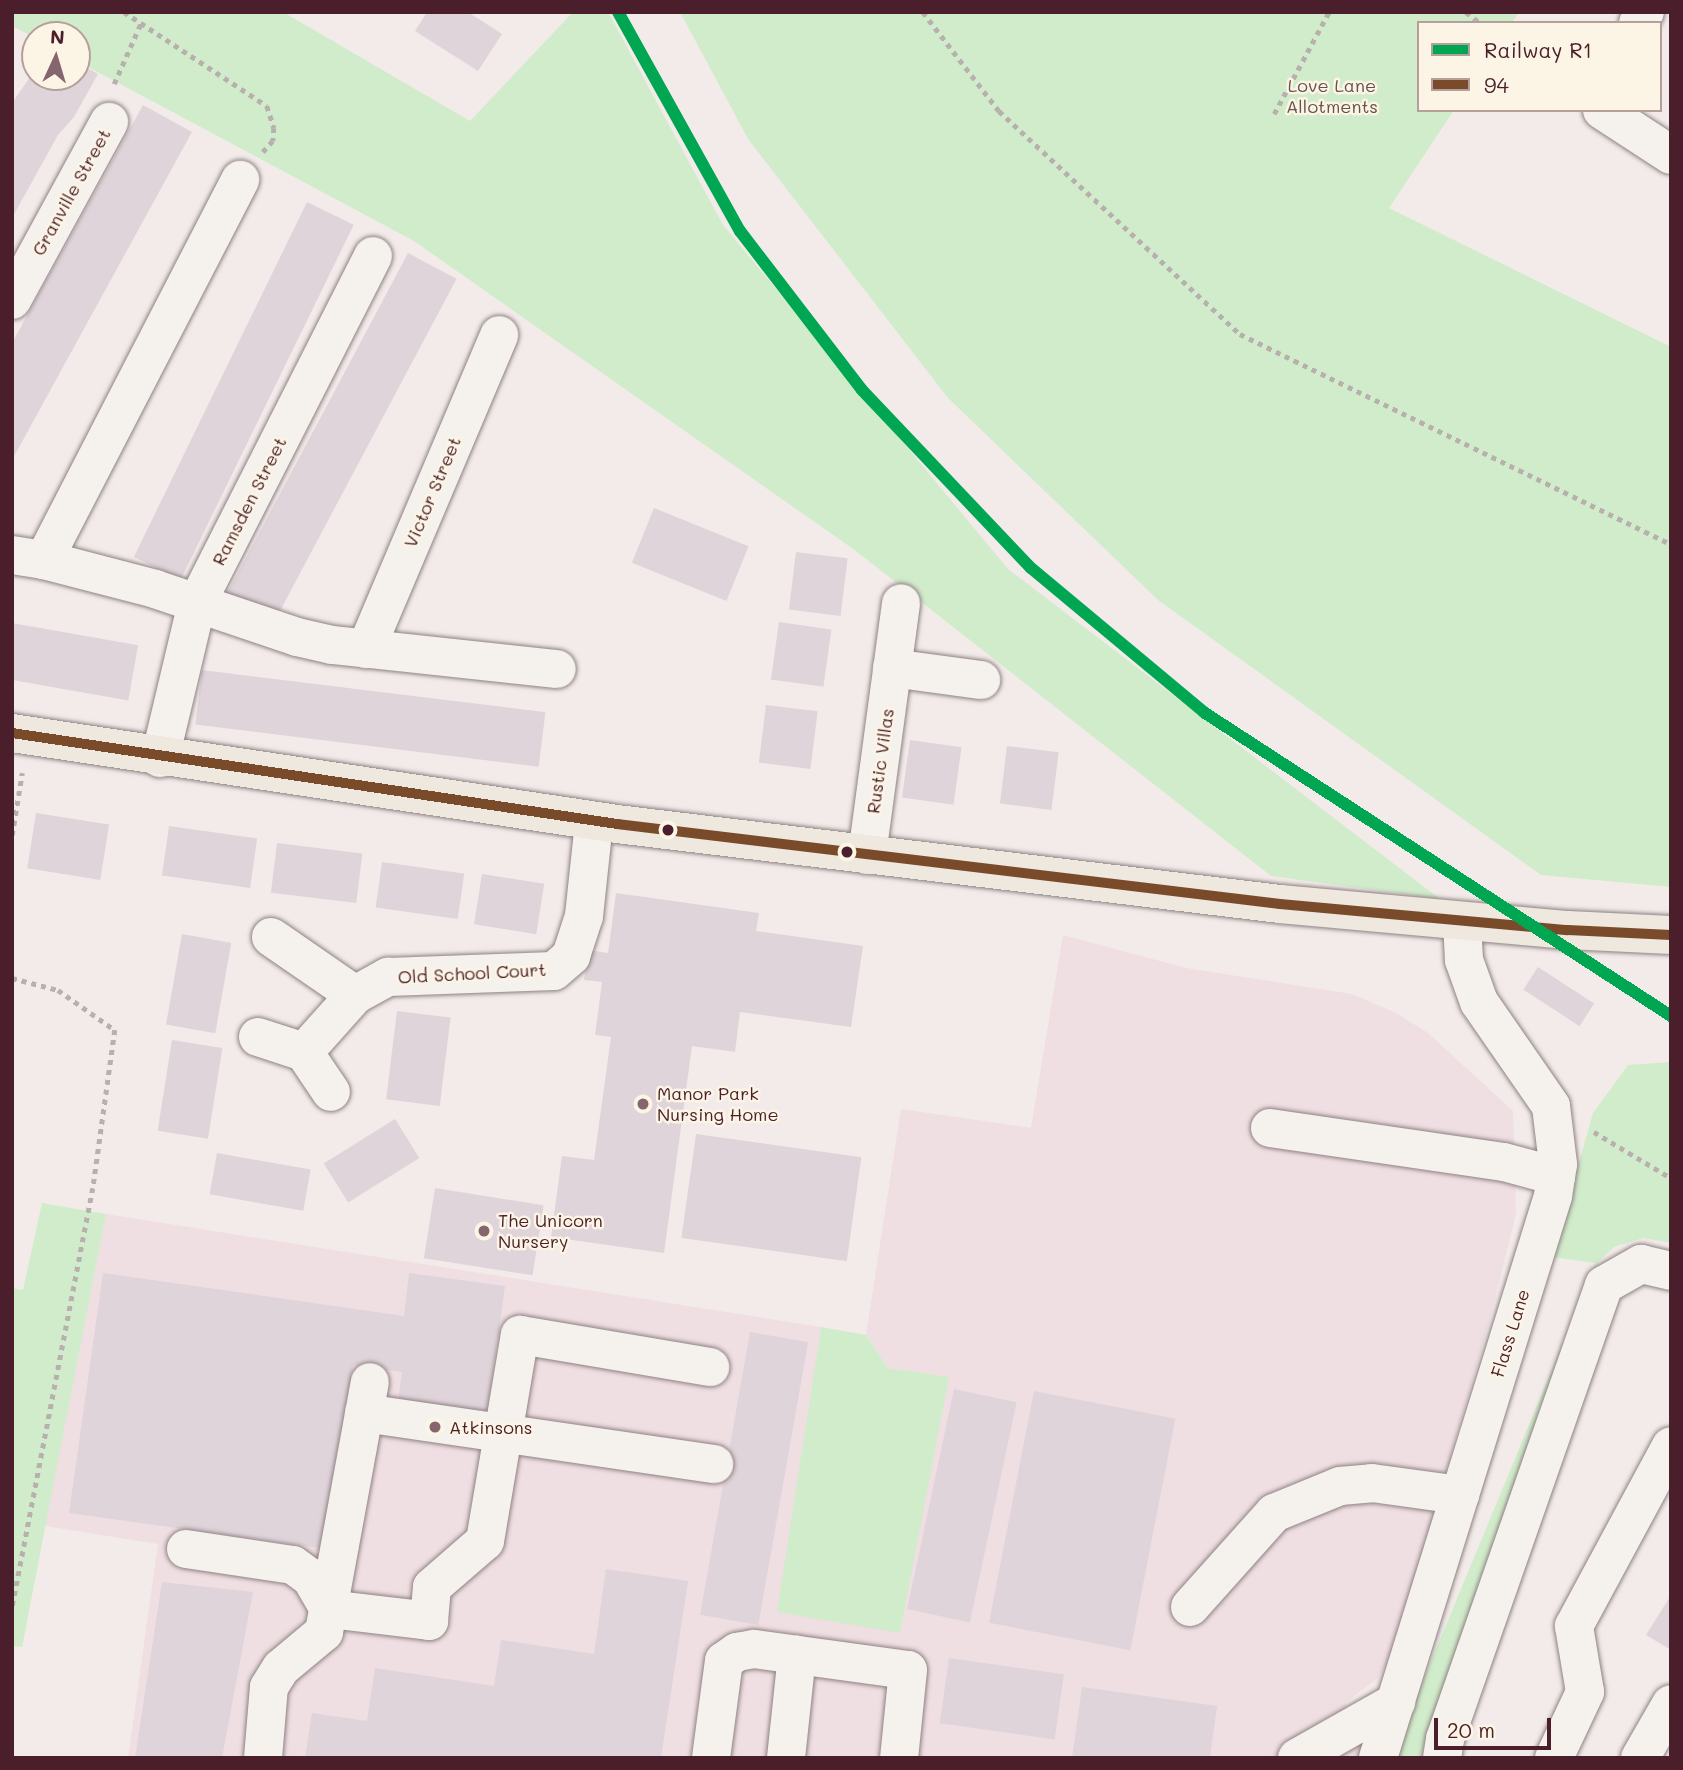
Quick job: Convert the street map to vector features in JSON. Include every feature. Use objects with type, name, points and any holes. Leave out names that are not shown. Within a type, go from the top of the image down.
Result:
[{"type":"main road","points":[[20,734],[160,758],[594,822],[1280,904],[1671,935]]},
{"type":"street","points":[[1605,112],[1671,155]]},
{"type":"street","name":"Granville Street","points":[[12,300],[109,122]]},
{"type":"street","points":[[240,180],[28,557],[197,604],[297,638],[366,649],[557,669]]},
{"type":"street","name":"Ramsden Street","points":[[160,758],[197,604],[373,256]]},
{"type":"street","name":"Victor Street","points":[[366,649],[499,335]]},
{"type":"street","name":"Rustic Villas","points":[[867,855],[901,603]]},
{"type":"street","points":[[892,668],[981,680]]},
{"type":"street","name":"Old School Court","points":[[304,1052],[355,995],[388,977],[554,971],[571,956],[584,916],[594,822]]},
{"type":"street","name":"Flass Lane","points":[[1378,1758],[1553,1196],[1558,1164],[1551,1106],[1479,1002],[1464,960],[1462,920]]},
{"type":"street","points":[[271,937],[355,995]]},
{"type":"street","points":[[258,1037],[304,1052],[331,1092]]},
{"type":"street","points":[[1270,1128],[1504,1163],[1556,1176]]},
{"type":"street","points":[[1442,1758],[1445,1739],[1604,1285],[1641,1264],[1671,1271]]},
{"type":"street","points":[[329,1609],[429,1621],[432,1587],[485,1541],[520,1335],[710,1367]]},
{"type":"street","points":[[263,1758],[270,1687],[281,1668],[324,1632],[367,1398],[503,1434],[714,1464]]},
{"type":"street","points":[[1554,1758],[1585,1692],[1574,1626],[1671,1446]]},
{"type":"street","points":[[1190,1607],[1274,1513],[1340,1486],[1372,1483],[1460,1495]]},
{"type":"street","points":[[186,1549],[293,1565],[311,1578],[329,1609]]},
{"type":"street","points":[[711,1758],[724,1661],[737,1652],[754,1650],[908,1670],[899,1758]]},
{"type":"street","points":[[786,1758],[797,1655]]},
{"type":"street","points":[[1297,1758],[1396,1702]]},
{"type":"street","points":[[1640,1758],[1671,1704]]},
{"type":"path","points":[[124,12],[267,106],[274,128],[273,141],[240,180]]},
{"type":"path","points":[[922,12],[999,111],[1240,334],[1671,544]]},
{"type":"path","points":[[1274,114],[1329,12]]},
{"type":"path","points":[[109,122],[107,98],[141,23]]},
{"type":"path","points":[[12,835],[20,734]]},
{"type":"path","points":[[12,978],[58,990],[115,1030],[93,1188],[12,1610]]},
{"type":"path","points":[[1551,1106],[1671,1178]]},
{"type":"shaded area","points":[[1063,935],[1186,968],[1352,994],[1396,1013],[1428,1033],[1513,1111],[1516,1214],[1489,1323],[1396,1645],[1378,1678],[1345,1703],[1364,1749],[1361,1758],[128,1758],[158,1544],[45,1526],[106,1214],[821,1327],[778,1612],[949,1377],[888,1368],[866,1335],[901,1109],[1031,1128]]},
{"type":"green space","points":[[12,12],[283,12],[470,121],[573,12],[608,12],[723,225],[1008,569],[1440,899],[1271,876],[856,551],[414,241],[91,68],[91,21],[21,21],[21,31],[12,26]]},
{"type":"green space","name":"Love Lane Allotments","points":[[680,12],[1519,12],[1513,21],[1417,21],[1417,112],[1453,112],[1389,208],[1671,347],[1671,887],[1541,875],[1158,600],[948,398],[748,139]]},
{"type":"green space","points":[[1671,1062],[1671,1243],[1643,1238],[1614,1247],[1597,1263],[1432,1758],[1391,1758],[1596,1263],[1552,1257],[1593,1113],[1628,1065]]},
{"type":"green space","points":[[42,1203],[106,1214],[22,1647],[12,1646],[12,1288],[23,1290]]},
{"type":"green space","points":[[821,1327],[866,1335],[888,1368],[949,1377],[900,1633],[777,1612]]},
{"type":"building","points":[[427,12],[468,12],[502,34],[478,71],[415,31]]},
{"type":"building","points":[[91,70],[98,74],[91,87]]},
{"type":"building","points":[[21,90],[89,91],[74,117],[58,135],[12,218],[12,103]]},
{"type":"building","points":[[143,105],[192,132],[12,460],[12,343]]},
{"type":"building","points":[[307,202],[354,225],[181,580],[134,557]]},
{"type":"building","points":[[408,253],[457,279],[276,619],[227,593]]},
{"type":"building","points":[[654,508],[749,546],[726,601],[632,563]]},
{"type":"building","points":[[796,552],[848,558],[841,616],[789,610]]},
{"type":"building","points":[[779,622],[831,629],[823,687],[771,679]]},
{"type":"building","points":[[12,623],[138,645],[128,700],[12,680]]},
{"type":"building","points":[[202,670],[545,712],[539,767],[195,725]]},
{"type":"building","points":[[766,705],[818,711],[811,769],[759,763]]},
{"type":"building","points":[[910,740],[961,747],[953,805],[902,797]]},
{"type":"building","points":[[1007,746],[1059,752],[1052,810],[1000,804]]},
{"type":"building","points":[[36,813],[109,825],[100,880],[27,868]]},
{"type":"building","points":[[169,826],[257,838],[250,888],[162,876]]},
{"type":"building","points":[[277,843],[362,853],[356,903],[271,893]]},
{"type":"building","points":[[382,862],[464,874],[458,919],[376,908]]},
{"type":"building","points":[[482,874],[544,884],[536,934],[474,924]]},
{"type":"building","name":"Manor Park Nursing Home","points":[[616,893],[759,913],[756,931],[863,946],[851,1027],[740,1012],[735,1052],[692,1046],[664,1253],[551,1237],[562,1156],[594,1160],[611,1037],[595,1035],[602,982],[584,980],[588,950],[608,953]]},
{"type":"building","points":[[182,934],[231,943],[215,1033],[166,1025]]},
{"type":"building","points":[[1538,967],[1594,1003],[1579,1026],[1523,990]]},
{"type":"building","points":[[397,1011],[451,1018],[440,1106],[386,1099]]},
{"type":"building","points":[[172,1040],[222,1048],[208,1139],[158,1131]]},
{"type":"building","points":[[395,1119],[419,1158],[348,1203],[324,1164]]},
{"type":"building","points":[[696,1134],[861,1157],[847,1261],[681,1238]]},
{"type":"building","points":[[217,1153],[311,1169],[303,1211],[210,1194]]},
{"type":"building","name":"The Unicorn Nursery","points":[[435,1188],[544,1205],[533,1275],[424,1258]]},
{"type":"building","points":[[103,1273],[404,1316],[409,1273],[505,1286],[487,1415],[398,1402],[402,1372],[353,1365],[327,1549],[69,1513]]},
{"type":"building","points":[[750,1332],[808,1342],[758,1625],[700,1615]]},
{"type":"building","points":[[954,1389],[1017,1402],[970,1622],[907,1609]]},
{"type":"building","points":[[1034,1391],[1175,1418],[1130,1650],[989,1623]]},
{"type":"building","points":[[606,1569],[688,1581],[661,1758],[305,1758],[312,1713],[367,1721],[375,1668],[494,1686],[501,1640],[594,1654]]},
{"type":"building","points":[[162,1582],[253,1592],[222,1758],[135,1758]]},
{"type":"building","points":[[1671,1595],[1671,1650],[1646,1635]]},
{"type":"building","points":[[949,1658],[1064,1674],[1055,1740],[940,1723]]},
{"type":"building","points":[[1082,1687],[1217,1706],[1210,1758],[1072,1758]]},
{"type":"rail line","name":"R1","points":[[618,12],[740,231],[862,390],[1031,568],[1205,713],[1671,1016]]},
{"type":"transit line","name":"94","points":[[12,733],[617,824],[1280,904],[1568,930],[1671,935]]},
{"type":"place","name":"Manor Park Nursing Home","points":[[643,1104]]},
{"type":"place","name":"The Unicorn Nursery","points":[[484,1231]]},
{"type":"place","name":"Atkinsons","points":[[435,1427]]}]
